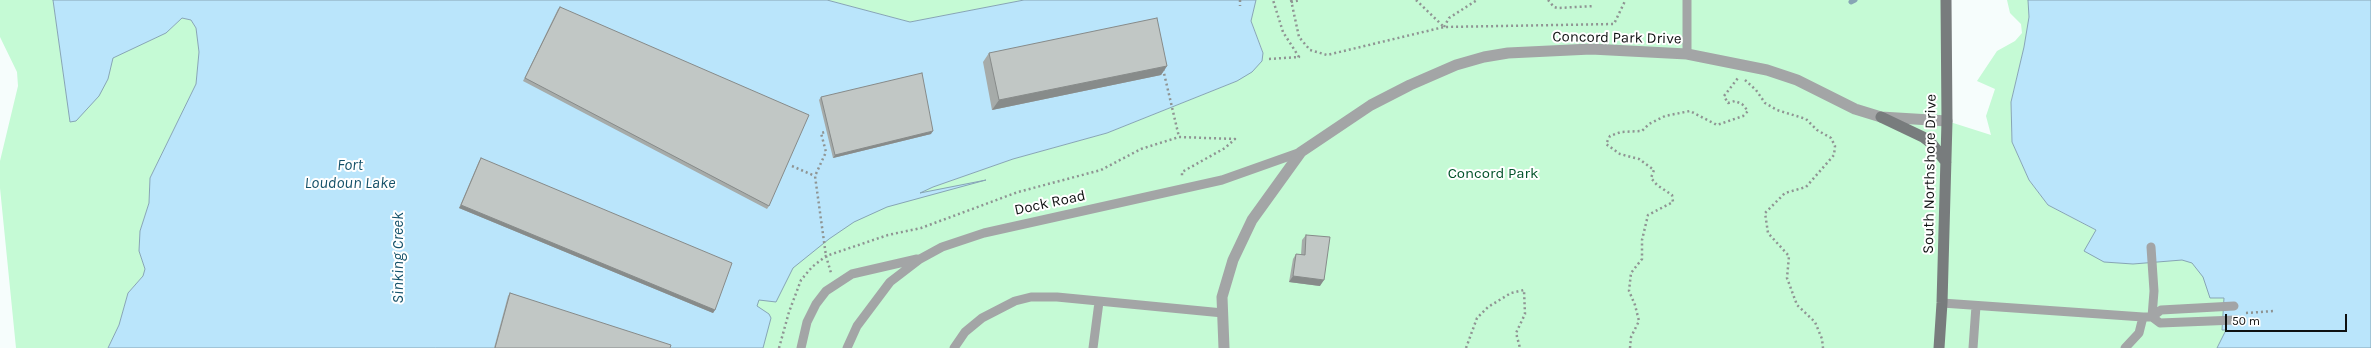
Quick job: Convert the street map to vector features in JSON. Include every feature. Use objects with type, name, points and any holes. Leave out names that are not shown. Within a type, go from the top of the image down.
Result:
[{"type":"main road","name":"South Northshore Drive","points":[[1939,348],[1942,303],[1947,122],[1946,0]]},
{"type":"main road","points":[[1881,117],[1923,137],[1932,144],[1946,162]]},
{"type":"street","name":"Concord Park Drive","points":[[1224,348],[1222,297],[1229,274],[1252,220],[1301,152],[1371,104],[1436,74],[1484,56],[1508,53],[1590,49],[1687,54],[1768,70],[1797,80],[1856,109],[1881,117],[1947,122]]},
{"type":"lane","points":[[1687,0],[1687,54]]},
{"type":"lane","name":"Dock Road","points":[[847,348],[857,326],[890,282],[920,259],[942,247],[984,233],[1222,180],[1301,152]]},
{"type":"lane","points":[[2125,348],[2139,333],[2147,317],[2154,291],[2151,247]]},
{"type":"lane","points":[[801,348],[808,322],[816,304],[835,285],[852,274],[920,259]]},
{"type":"lane","points":[[954,348],[965,332],[982,318],[1015,301],[1031,297],[1057,297],[1223,313]]},
{"type":"lane","points":[[1093,348],[1099,302]]},
{"type":"lane","points":[[1942,303],[2147,317],[2160,323],[2236,320]]},
{"type":"lane","points":[[1973,348],[1976,306]]},
{"type":"lane","points":[[2147,317],[2161,310],[2234,306]]},
{"type":"path","points":[[1240,0],[1240,6]]},
{"type":"path","points":[[1269,59],[1298,57],[1283,32],[1273,0]]},
{"type":"path","points":[[1300,0],[1291,1],[1299,37],[1310,50],[1319,54],[1337,53],[1444,27],[1614,24],[1625,0]]},
{"type":"path","points":[[1416,0],[1439,20],[1444,27]]},
{"type":"path","points":[[1444,27],[1449,18],[1477,0]]},
{"type":"path","points":[[1548,0],[1554,7],[1558,8],[1594,6]]},
{"type":"path","points":[[1161,62],[1179,137]]},
{"type":"path","points":[[1733,73],[1756,90],[1765,102],[1777,110],[1806,119],[1818,130],[1831,138],[1835,146],[1834,155],[1806,188],[1785,194],[1764,213],[1768,233],[1788,256],[1787,278],[1797,305],[1814,322],[1822,339],[1823,348]]},
{"type":"path","points":[[1630,348],[1632,337],[1639,321],[1635,304],[1629,291],[1631,273],[1642,259],[1642,240],[1648,215],[1673,202],[1672,195],[1657,185],[1652,178],[1654,170],[1639,159],[1620,154],[1606,144],[1610,136],[1621,132],[1642,130],[1664,116],[1690,111],[1717,125],[1744,116],[1748,111],[1742,104],[1735,101],[1728,103],[1724,96],[1739,76]]},
{"type":"path","points":[[829,131],[821,133],[826,152],[815,176],[826,256],[835,285]]},
{"type":"path","points":[[779,348],[789,312],[801,280],[812,267],[826,256],[888,235],[921,228],[1018,192],[1101,170],[1141,149],[1179,137],[1235,139],[1225,148],[1182,172],[1183,189]]},
{"type":"path","points":[[792,166],[815,176]]},
{"type":"path","points":[[1466,348],[1477,318],[1488,307],[1512,293],[1524,290],[1525,314],[1516,333],[1520,348]]},
{"type":"green space","points":[[0,0],[53,0],[70,121],[108,79],[112,58],[166,33],[182,18],[191,20],[196,28],[199,52],[196,84],[150,178],[149,203],[140,231],[139,251],[145,269],[143,276],[128,293],[119,325],[108,348],[16,348],[0,188],[0,161],[18,86],[17,72],[0,37]]},
{"type":"green space","points":[[827,0],[1024,0],[910,22]]},
{"type":"green space","name":"Concord Park","points":[[1256,0],[1947,0],[1947,121],[1991,135],[1986,116],[1995,89],[1977,81],[1997,51],[2015,41],[2022,33],[2021,24],[2010,13],[2007,0],[2028,0],[2029,17],[2024,47],[2011,102],[2012,142],[2029,180],[2048,205],[2105,235],[2219,264],[2241,348],[736,348],[782,249],[933,187],[1013,159],[1107,133],[1237,81],[1263,52],[1251,21]]},
{"type":"water","name":"Fort Loudoun Lake","points":[[53,0],[827,0],[910,22],[1024,0],[1256,0],[1251,21],[1263,53],[1262,61],[1252,72],[1237,81],[1107,133],[1013,159],[920,193],[986,180],[887,207],[854,222],[829,239],[793,268],[776,302],[759,300],[757,306],[769,314],[771,318],[763,348],[108,348],[119,325],[128,293],[143,276],[145,269],[139,251],[140,231],[149,203],[150,178],[196,84],[199,52],[196,28],[191,20],[182,18],[166,33],[113,58],[108,79],[99,96],[76,121],[70,122]]},
{"type":"water","points":[[2028,0],[2371,0],[2371,348],[2217,348],[2226,330],[2222,330],[2224,298],[2210,298],[2203,277],[2192,263],[2182,260],[2133,264],[2104,262],[2084,251],[2096,230],[2048,205],[2029,180],[2012,142],[2011,102],[2024,47],[2029,17]]},
{"type":"building","points":[[560,7],[809,115],[769,206],[525,78]]},
{"type":"building","points":[[1157,18],[1167,66],[999,100],[989,53]]},
{"type":"building","points":[[922,73],[933,131],[835,155],[821,97]]},
{"type":"building","points":[[481,158],[732,263],[715,310],[461,205]]},
{"type":"building","points":[[1306,235],[1330,237],[1324,280],[1293,276],[1296,254],[1305,255]]},
{"type":"building","points":[[510,293],[671,345],[670,348],[495,348]]},
{"type":"waterway","points":[[1851,2],[1855,0]]},
{"type":"water label","name":"Sinking Creek","points":[[398,258]]}]
